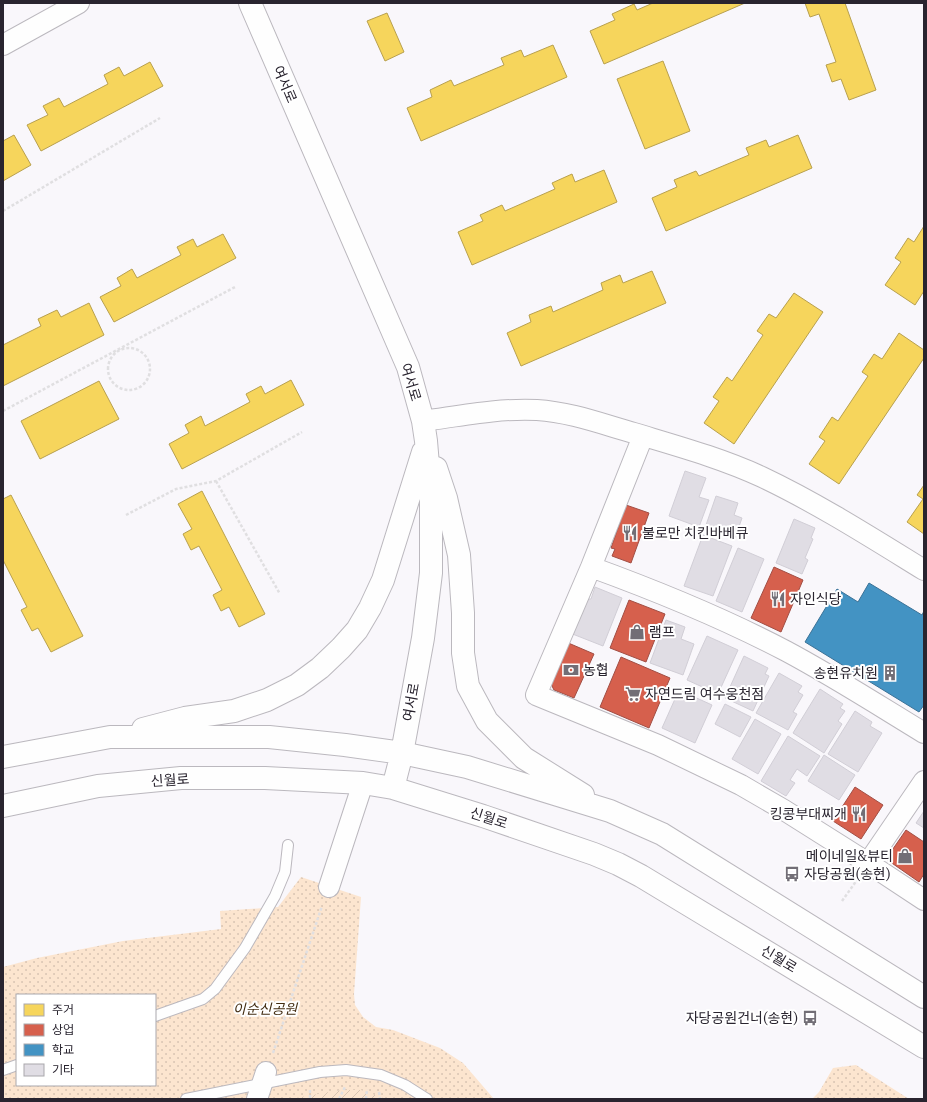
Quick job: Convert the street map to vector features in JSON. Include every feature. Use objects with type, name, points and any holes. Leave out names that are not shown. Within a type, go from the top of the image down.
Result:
[{"type":"street","points":[[3,46],[79,3]]},
{"type":"street","name":"여서로","points":[[250,3],[408,368],[425,431],[431,501],[431,572],[423,638],[402,752],[393,788]]},
{"type":"street","points":[[425,431],[502,411],[537,410],[565,414],[643,436],[726,462],[762,477],[857,530],[924,570]]},
{"type":"street","points":[[3,757],[110,737],[185,718],[234,711],[267,700],[297,685],[320,668],[357,630],[370,608],[383,580],[425,431]]},
{"type":"street","points":[[425,431],[446,498],[459,554],[463,613],[463,653],[468,686],[487,721],[524,758],[610,811]]},
{"type":"street","points":[[643,436],[591,567],[536,695],[658,745],[741,785],[784,810],[924,900]]},
{"type":"street","points":[[591,567],[690,605],[784,650],[833,677],[924,733]]},
{"type":"street","points":[[110,737],[269,737],[402,752],[467,767],[610,811],[662,834],[924,997]]},
{"type":"street","name":"신월로","points":[[3,806],[20,801],[98,786],[181,778],[264,778],[364,783],[393,788],[483,816],[594,854],[618,864],[641,876],[924,1047]]},
{"type":"street","points":[[868,863],[924,781]]},
{"type":"street","points":[[328,887],[364,783]]},
{"type":"lane","points":[[156,1016],[203,999],[216,989],[245,948],[276,896],[285,872],[288,845]]},
{"type":"lane","points":[[3,1070],[16,1065]]},
{"type":"lane","points":[[186,1099],[262,1085],[320,1072],[346,1070],[381,1075],[405,1084],[427,1099]]},
{"type":"path","points":[[3,211],[160,118]]},
{"type":"path","points":[[3,411],[235,287]]},
{"type":"path","points":[[126,347],[134,348],[146,354],[151,368],[147,381],[142,386],[135,389],[122,389],[111,380],[108,366],[114,354],[120,349],[126,347]]},
{"type":"path","points":[[126,515],[176,489],[216,481],[302,432]]},
{"type":"path","points":[[216,481],[280,594]]},
{"type":"path","points":[[842,901],[868,863]]},
{"type":"path","points":[[262,1085],[328,887]]},
{"type":"path","points":[[338,1087],[352,1087]]},
{"type":"path","points":[[339,1099],[345,1087]]},
{"type":"path","points":[[303,1092],[317,1088]]},
{"type":"path","points":[[366,1099],[366,1088],[384,1093]]},
{"type":"path","points":[[310,1090],[310,1099]]},
{"type":"path","points":[[379,1092],[380,1099]]},
{"type":"green space","name":"이순신공원","points":[[301,877],[361,897],[354,994],[355,1005],[363,1017],[376,1027],[393,1030],[440,1048],[463,1063],[494,1099],[3,1099],[3,967],[37,958],[123,941],[221,929],[220,911],[278,907]]},
{"type":"green space","points":[[856,1065],[909,1099],[812,1099],[819,1092],[833,1068]]},
{"type":"green space","points":[[361,1090],[386,1099],[290,1099],[335,1091]]},
{"type":"building: 주거","points":[[653,3],[745,3],[604,64],[590,31],[615,20],[612,14],[634,4],[637,10]]},
{"type":"building: 주거","points":[[805,3],[845,3],[876,90],[849,100],[841,79],[832,82],[826,65],[836,62],[819,14],[810,17]]},
{"type":"building: 주거","points":[[387,13],[404,52],[385,61],[367,21]]},
{"type":"building: 주거","points":[[553,45],[567,77],[421,141],[407,108],[432,97],[430,90],[451,80],[454,86],[504,65],[501,58],[521,50],[524,57]]},
{"type":"building: 주거","points":[[663,61],[690,131],[645,149],[617,79]]},
{"type":"building: 주거","points":[[150,62],[163,86],[41,151],[27,125],[48,115],[43,106],[59,98],[64,107],[108,84],[104,75],[119,67],[124,76]]},
{"type":"building: 주거","points":[[14,135],[31,165],[3,181],[3,141]]},
{"type":"building: 주거","points":[[798,135],[812,168],[666,231],[652,198],[677,187],[674,180],[696,171],[699,176],[749,155],[746,148],[766,140],[769,147]]},
{"type":"building: 주거","points":[[604,170],[617,202],[472,265],[458,232],[483,221],[480,215],[502,205],[505,211],[555,189],[552,183],[572,174],[575,182]]},
{"type":"building: 주거","points":[[924,226],[924,291],[915,305],[885,285],[901,262],[895,258],[908,238],[914,242]]},
{"type":"building: 주거","points":[[223,234],[236,258],[114,322],[100,297],[121,286],[117,278],[132,269],[137,278],[181,255],[177,247],[193,239],[197,247]]},
{"type":"building: 주거","points":[[652,271],[666,303],[521,366],[507,333],[531,322],[529,315],[551,306],[553,312],[603,290],[601,283],[620,275],[623,283]]},
{"type":"building: 주거","points":[[794,293],[823,312],[734,444],[704,423],[719,401],[713,397],[727,377],[732,381],[763,335],[757,331],[769,314],[776,318]]},
{"type":"building: 주거","points":[[89,303],[104,335],[3,386],[3,345],[41,326],[38,319],[57,310],[61,317]]},
{"type":"building: 주거","points":[[899,333],[924,350],[924,358],[839,484],[809,464],[825,441],[819,437],[832,417],[838,421],[868,376],[862,372],[874,354],[882,359]]},
{"type":"building: 주거","points":[[291,380],[304,405],[182,469],[169,444],[189,433],[185,425],[201,416],[205,426],[250,402],[246,394],[261,386],[265,394]]},
{"type":"building: 주거","points":[[99,381],[119,419],[40,459],[21,421]]},
{"type":"building: 주거","points":[[924,485],[924,534],[907,522],[923,499],[917,495]]},
{"type":"building: 주거","points":[[202,491],[265,614],[239,627],[229,607],[221,611],[213,595],[222,590],[199,546],[191,550],[183,534],[192,529],[178,504]]},
{"type":"building: 주거","points":[[11,495],[83,636],[51,652],[38,628],[32,631],[21,610],[27,607],[3,560],[3,499]]},
{"type":"building: 상업","points":[[626,505],[649,513],[631,563],[612,556],[615,549],[611,548]]},
{"type":"building: 상업","points":[[774,567],[803,580],[781,632],[751,618]]},
{"type":"building: 상업","points":[[629,600],[665,614],[646,662],[610,648]]},
{"type":"building: 상업","points":[[566,642],[594,654],[574,698],[554,690],[549,680]]},
{"type":"building: 상업","points":[[621,657],[670,678],[649,728],[600,707]]},
{"type":"building: 상업","points":[[855,787],[883,805],[861,839],[833,821]]},
{"type":"building: 상업","points":[[906,830],[924,842],[924,874],[919,882],[886,859]]},
{"type":"building: 학교","name":"송현유치원","points":[[869,583],[922,615],[924,611],[924,705],[919,712],[805,642],[837,589],[858,602]]},
{"type":"building: 기타","points":[[685,471],[706,478],[699,497],[709,500],[699,527],[669,516]]},
{"type":"building: 기타","points":[[716,496],[738,503],[734,515],[742,518],[735,538],[705,528]]},
{"type":"building: 기타","points":[[794,519],[815,528],[811,538],[813,539],[805,558],[808,560],[802,574],[776,563]]},
{"type":"building: 기타","points":[[703,535],[732,546],[713,596],[684,586]]},
{"type":"building: 기타","points":[[738,548],[764,559],[742,612],[716,601]]},
{"type":"building: 기타","points":[[595,587],[622,598],[603,646],[570,633],[588,599],[591,599]]},
{"type":"building: 기타","points":[[666,620],[685,627],[681,639],[694,644],[683,675],[650,663]]},
{"type":"building: 기타","points":[[707,636],[738,650],[718,694],[687,680]]},
{"type":"building: 기타","points":[[744,656],[768,668],[765,674],[769,676],[753,711],[725,698]]},
{"type":"building: 기타","points":[[779,673],[802,686],[798,692],[803,695],[793,712],[797,714],[788,730],[756,713]]},
{"type":"building: 기타","points":[[820,689],[843,704],[840,708],[845,711],[838,721],[842,724],[824,753],[793,733]]},
{"type":"building: 기타","points":[[679,690],[712,705],[695,743],[662,728]]},
{"type":"building: 기타","points":[[725,704],[751,717],[740,737],[715,724]]},
{"type":"building: 기타","points":[[855,711],[872,722],[870,726],[882,733],[858,772],[828,754]]},
{"type":"building: 기타","points":[[755,719],[781,734],[758,774],[732,759]]},
{"type":"building: 기타","points":[[788,736],[820,756],[807,776],[797,769],[790,780],[795,783],[786,796],[761,781]]},
{"type":"building: 기타","points":[[824,755],[855,775],[839,800],[808,781]]},
{"type":"building: 기타","points":[[924,811],[924,828],[916,823]]},
{"type":"place","name":"불로만 치킨바베큐","points":[[630,533]]},
{"type":"place","name":"자인식당","points":[[778,599]]},
{"type":"place","name":"램프","points":[[637,632]]},
{"type":"place","name":"농협","points":[[571,670]]},
{"type":"place","name":"송현유치원","points":[[890,673]]},
{"type":"place","name":"자연드림 여수웅천점","points":[[633,694]]},
{"type":"place","name":"킹콩부대찌개","points":[[859,814]]},
{"type":"place","name":"메이네일&뷰티","points":[[905,856]]},
{"type":"place","name":"자당공원(송현)","points":[[792,874]]},
{"type":"place","name":"자당공원건너(송현)","points":[[810,1018]]}]
